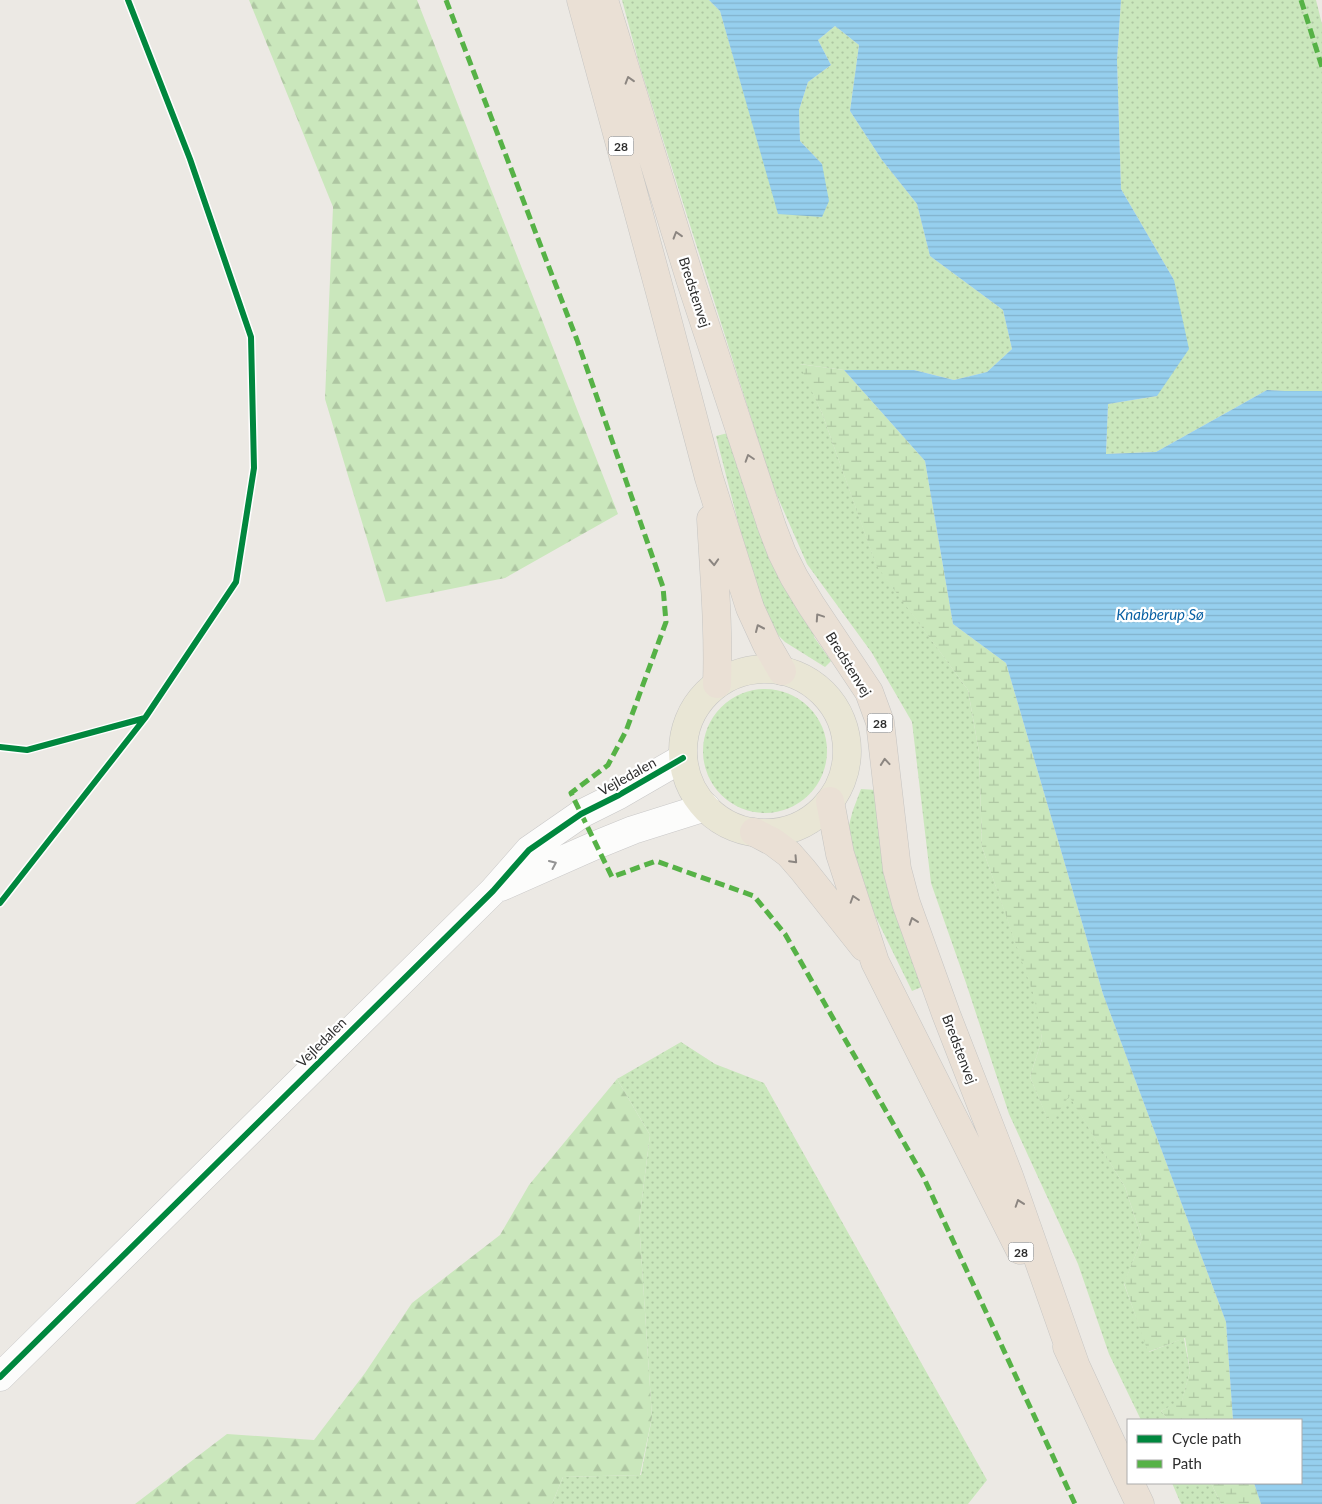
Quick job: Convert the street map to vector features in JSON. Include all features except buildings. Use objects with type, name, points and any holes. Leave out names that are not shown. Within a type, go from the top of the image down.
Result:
[{"type":"highway","name":"28","points":[[581,0],[656,274],[709,478],[750,608],[767,645],[782,671]]},
{"type":"highway","name":"Bredstenvej","points":[[604,0],[691,282],[772,527],[782,553],[802,591],[869,692],[880,722],[885,752],[897,869],[906,903],[946,1014],[1009,1176],[1075,1364]]},
{"type":"highway","name":"28","points":[[709,478],[717,619],[717,684]]},
{"type":"highway","name":"Bredstenvej","points":[[830,801],[840,854],[875,962],[1075,1364],[1127,1477]]},
{"type":"highway","name":"Bredstenvej","points":[[754,832],[789,854],[804,870],[875,962]]},
{"type":"highway","name":"Bredstenvej","points":[[1130,1484],[1140,1504]]},
{"type":"main road","name":"28","points":[[760,669],[782,671],[800,676],[815,686],[828,699],[838,714],[847,750],[845,768],[839,785],[830,801],[818,814],[804,823],[788,830],[771,833],[736,828],[720,819],[694,793],[687,776],[684,758],[684,741],[688,724],[694,709],[717,684],[737,674],[760,669]]},
{"type":"street","name":"Vejledalen","points":[[0,1377],[492,891],[529,850],[581,814],[619,796],[684,758]]},
{"type":"street","name":"Vejledalen","points":[[492,891],[626,833],[706,807]]},
{"type":"green space","points":[[249,0],[417,0],[618,514],[505,578],[386,602],[325,399],[333,207]]},
{"type":"green space","points":[[622,0],[709,0],[720,11],[779,214],[822,164],[800,141],[799,110],[808,82],[831,65],[818,40],[835,26],[859,45],[850,111],[882,160],[917,204],[930,256],[1003,310],[1012,349],[987,372],[954,380],[914,370],[844,370],[800,364],[822,413],[876,564],[968,690],[979,752],[982,847],[1036,1000],[1042,1039],[1030,1077],[1050,1124],[1069,1095],[1125,1187],[1142,1239],[1124,1284],[1149,1352],[1184,1338],[1190,1371],[1182,1401],[1161,1411],[1167,1419],[1141,1419],[1109,1354],[1078,1264],[1009,1114],[931,883],[912,722],[872,653],[807,564],[772,484],[640,67]]},
{"type":"green space","points":[[1121,0],[1316,0],[1322,24],[1322,391],[1267,390],[1156,452],[1106,454],[1108,404],[1157,396],[1174,280],[1121,189],[1117,60]]},
{"type":"green space","points":[[799,364],[844,370],[925,461],[953,624],[1006,663],[1103,994],[1226,1322],[1233,1419],[1167,1419],[1161,1411],[1182,1400],[1190,1371],[1185,1338],[1148,1352],[1124,1283],[1142,1239],[1125,1187],[1069,1096],[1050,1125],[1030,1077],[1042,1039],[1034,996],[982,847],[979,752],[968,690],[876,565],[822,413]]},
{"type":"green space","points":[[728,433],[816,634],[814,637],[831,661],[825,667],[785,642],[773,630],[758,600],[716,436]]},
{"type":"green space","points":[[765,689],[789,693],[809,707],[823,727],[827,751],[823,775],[809,795],[789,809],[765,813],[741,809],[721,795],[707,775],[703,751],[707,727],[721,707],[741,693]]},
{"type":"green space","points":[[861,789],[876,790],[924,986],[912,991],[859,883],[850,842],[849,825]]},
{"type":"green space","points":[[681,1042],[715,1064],[764,1083],[987,1480],[968,1504],[552,1504],[563,1477],[641,1475],[652,1417],[639,1222],[650,1135],[617,1079]]},
{"type":"green space","points":[[617,1079],[650,1135],[639,1222],[652,1417],[640,1475],[563,1477],[552,1504],[135,1504],[227,1434],[314,1440],[365,1373],[412,1303],[500,1235],[529,1185]]},
{"type":"green space","points":[[1172,1484],[1211,1484],[1221,1504],[1181,1504]]},
{"type":"green space","points":[[1211,1484],[1254,1484],[1261,1504],[1221,1504]]},
{"type":"water","name":"Knabberup Sø","points":[[709,0],[1121,0],[1117,60],[1121,189],[1174,280],[1189,349],[1157,396],[1108,404],[1106,454],[1156,452],[1267,390],[1322,391],[1322,1504],[1261,1504],[1254,1484],[1302,1484],[1302,1419],[1233,1419],[1226,1322],[1103,994],[1006,663],[953,624],[925,461],[844,370],[914,370],[954,380],[987,372],[1012,349],[1003,310],[930,256],[917,204],[882,160],[850,111],[859,45],[835,26],[818,40],[831,65],[808,82],[799,110],[800,141],[822,164],[829,201],[822,217],[778,214],[720,11]]},
{"type":"marked path","points":[[446,0],[577,340],[663,587],[666,622],[626,731],[608,765],[571,793],[612,877],[656,861],[754,896],[785,934],[923,1176],[1075,1504]]},
{"type":"marked path","points":[[1301,0],[1322,67]]},
{"type":"cycle path","points":[[0,903],[145,718],[236,582],[254,468],[251,337],[190,159],[128,0]]},
{"type":"cycle path","points":[[0,747],[27,750],[145,718]]},
{"type":"cycle path","points":[[0,1377],[493,891],[529,850],[581,814],[619,795],[683,758]]}]
